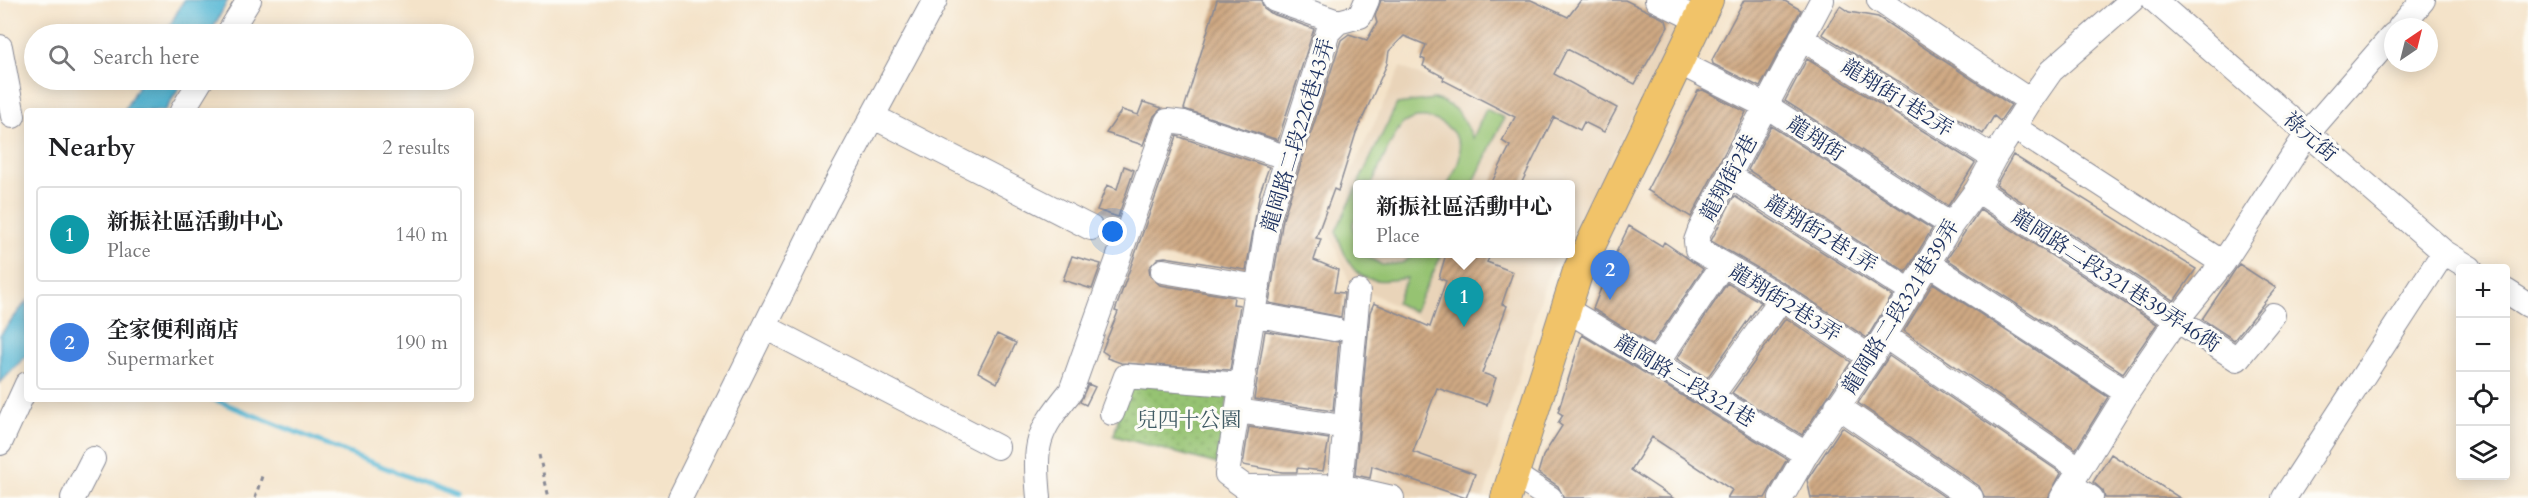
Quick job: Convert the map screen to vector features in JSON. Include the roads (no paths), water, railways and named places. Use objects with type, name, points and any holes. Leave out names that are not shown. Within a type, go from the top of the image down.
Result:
[{"type":"main road","points":[[1509,486],[1564,308],[1578,271],[1676,61],[1703,10]]},
{"type":"street","points":[[234,24],[249,0]]},
{"type":"street","points":[[680,498],[826,203],[935,0]]},
{"type":"street","points":[[1275,0],[1338,22],[1360,16],[1367,0]]},
{"type":"street","points":[[1657,0],[1703,10]]},
{"type":"street","name":"龍翔街2巷","points":[[1697,249],[1696,241],[1700,230],[1768,107],[1822,0]]},
{"type":"street","points":[[1879,0],[2030,101]]},
{"type":"street","name":"龍岡路二段321巷39弄","points":[[1792,494],[1806,454],[1885,336],[1951,225],[1977,190],[2030,101],[2051,71],[2132,0]]},
{"type":"street","name":"祿元街","points":[[2154,0],[2444,252],[2464,264]]},
{"type":"street","points":[[2408,18],[2423,0]]},
{"type":"street","name":"龍岡路二段226巷43弄","points":[[1271,493],[1245,487],[1227,474],[1269,216],[1328,32],[1338,22]]},
{"type":"street","name":"龍翔街1巷2弄","points":[[1801,38],[1994,158]]},
{"type":"street","points":[[1885,336],[2076,488],[2127,393],[2176,321],[2223,263],[2307,134],[2384,45]]},
{"type":"street","points":[[0,47],[13,116]]},
{"type":"street","name":"龍翔街","points":[[1676,61],[1768,107],[1951,225]]},
{"type":"street","points":[[184,108],[195,90]]},
{"type":"street","points":[[874,117],[1091,228]]},
{"type":"street","points":[[1039,498],[1038,442],[1046,421],[1071,391],[1167,121],[1184,123],[1288,158]]},
{"type":"street","points":[[2015,128],[2223,263]]},
{"type":"street","name":"龍翔街2巷1弄","points":[[1730,176],[1912,292]]},
{"type":"street","name":"龍岡路二段321巷39弄46衖","points":[[1977,190],[2237,359],[2273,315]]},
{"type":"street","name":"龍翔街2巷3弄","points":[[1697,249],[1782,298],[1871,358]]},
{"type":"street","points":[[2284,498],[2444,252]]},
{"type":"street","points":[[1657,363],[1723,264]]},
{"type":"street","points":[[1929,264],[2127,393]]},
{"type":"street","points":[[1163,270],[1257,287]]},
{"type":"street","points":[[1340,486],[1358,292]]},
{"type":"street","points":[[2510,294],[2528,305]]},
{"type":"street","points":[[1711,397],[1782,298]]},
{"type":"street","name":"龍岡路二段321巷","points":[[1564,308],[1806,454]]},
{"type":"street","points":[[1253,314],[1334,328]]},
{"type":"street","points":[[765,327],[997,447]]},
{"type":"street","points":[[1112,413],[1126,376],[1242,385]]},
{"type":"street","points":[[0,443],[9,406],[24,388]]},
{"type":"street","points":[[1837,406],[1971,498]]},
{"type":"street","points":[[1238,411],[1330,426]]},
{"type":"street","points":[[73,498],[93,459]]},
{"type":"street","points":[[1271,493],[1340,486],[1392,498]]},
{"type":"street","points":[[1509,486],[1550,498]]},
{"type":"water","points":[[184,0],[228,0],[215,24],[171,24]]},
{"type":"water","points":[[136,90],[178,90],[167,108],[126,108]]},
{"type":"water","points":[[24,305],[24,358],[0,383],[0,335]]},
{"type":"waterway","points":[[221,402],[456,496]]},
{"type":"place","name":"全家便利商店","points":[[1610,300]]},
{"type":"place","name":"新振社區活動中心","points":[[1464,327]]},
{"type":"park label","name":"兒四十公園","points":[[1189,420]]}]
